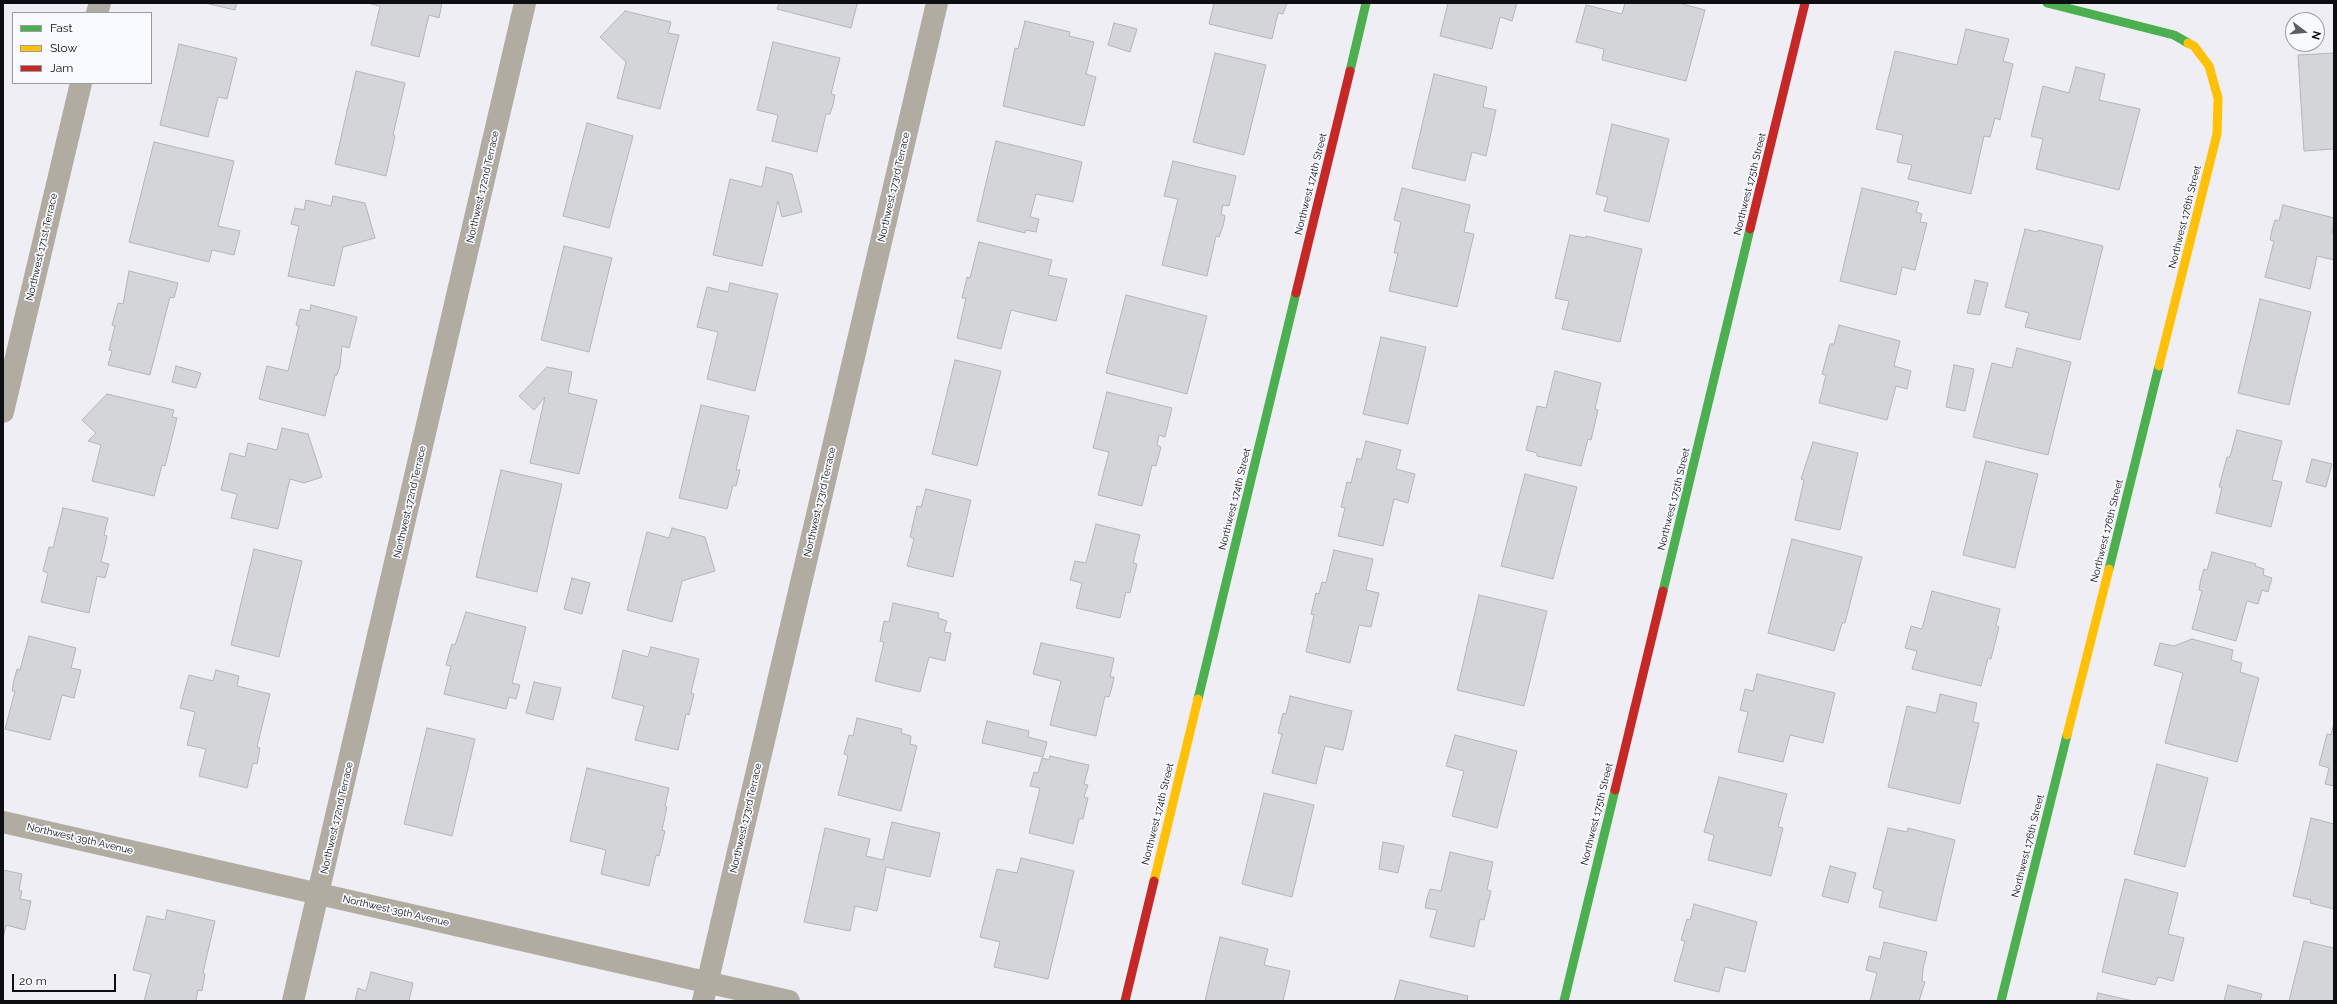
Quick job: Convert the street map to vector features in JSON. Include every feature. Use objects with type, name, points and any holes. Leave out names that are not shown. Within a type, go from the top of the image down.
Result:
[{"type":"street","name":"Northwest 172nd Terrace","points":[[293,1001],[320,894],[525,3]]},
{"type":"street","name":"Northwest 173rd Terrace","points":[[705,992],[937,3]]},
{"type":"street","name":"Northwest 174th Street","points":[[1125,1001],[1366,3]]},
{"type":"street","name":"Northwest 175th Street","points":[[1564,1001],[1805,3]]},
{"type":"street","name":"Northwest 176th Street","points":[[2001,1001],[2217,134],[2218,98],[2209,66],[2194,46],[2174,35],[2047,3]]},
{"type":"street","name":"Northwest 171st Terrace","points":[[3,412],[81,84]]},
{"type":"street","name":"Northwest 39th Avenue","points":[[3,822],[320,894],[705,992],[789,1001]]},
{"type":"building","points":[[205,3],[237,3],[235,10]]},
{"type":"building","points":[[367,3],[442,3],[439,18],[429,15],[419,57],[371,45],[380,6]]},
{"type":"building","points":[[779,3],[861,3],[857,4],[851,28],[777,9]]},
{"type":"building","points":[[1214,3],[1287,3],[1283,14],[1278,13],[1272,39],[1209,24]]},
{"type":"building","points":[[1448,3],[1517,3],[1512,21],[1500,17],[1492,49],[1440,36]]},
{"type":"building","points":[[1625,3],[1679,3],[1705,10],[1686,81],[1602,60],[1604,49],[1576,42],[1586,5],[1622,14]]},
{"type":"building","points":[[625,11],[671,22],[668,33],[679,35],[660,109],[617,98],[626,62],[600,37]]},
{"type":"building","points":[[1025,21],[1070,32],[1069,36],[1094,42],[1086,74],[1096,77],[1084,126],[1003,106],[1015,48],[1018,49]]},
{"type":"building","points":[[1114,23],[1137,29],[1130,52],[1108,45]]},
{"type":"building","points":[[1966,29],[2009,39],[2003,61],[2013,64],[2000,120],[1995,118],[1990,137],[1984,136],[1971,194],[1908,179],[1912,165],[1897,162],[1903,135],[1876,129],[1895,51],[1957,65]]},
{"type":"building","points":[[773,42],[840,58],[831,94],[835,95],[833,105],[830,114],[826,114],[817,152],[772,141],[778,115],[757,110]]},
{"type":"building","points":[[179,44],[237,58],[227,99],[218,97],[208,137],[160,125]]},
{"type":"building","points":[[1215,53],[1266,65],[1244,155],[1193,142]]},
{"type":"building","points":[[2334,53],[2334,149],[2304,151],[2298,55]]},
{"type":"building","points":[[2076,67],[2105,74],[2099,100],[2140,109],[2119,190],[2036,169],[2043,139],[2031,136],[2043,86],[2069,93]]},
{"type":"building","points":[[356,71],[405,83],[393,135],[395,136],[386,176],[335,164]]},
{"type":"building","points":[[1434,74],[1487,87],[1483,107],[1496,110],[1486,156],[1472,152],[1465,181],[1412,168]]},
{"type":"building","points":[[587,123],[633,136],[609,228],[563,216]]},
{"type":"building","points":[[1612,124],[1669,139],[1649,222],[1604,211],[1608,197],[1596,194]]},
{"type":"building","points":[[996,141],[1082,162],[1073,202],[1036,194],[1030,217],[1039,219],[1036,232],[1026,230],[1025,233],[977,221]]},
{"type":"building","points":[[154,142],[234,161],[218,226],[240,231],[234,255],[212,250],[209,262],[129,242]]},
{"type":"building","points":[[1173,161],[1236,176],[1229,206],[1223,205],[1221,214],[1225,216],[1223,226],[1219,237],[1216,236],[1207,276],[1162,265],[1178,199],[1164,196]]},
{"type":"building","points":[[766,167],[792,174],[802,212],[782,217],[778,201],[762,266],[713,255],[730,179],[762,187]]},
{"type":"building","points":[[1402,188],[1470,205],[1464,232],[1474,234],[1457,307],[1389,291],[1398,253],[1394,253],[1401,222],[1394,220]]},
{"type":"building","points":[[1862,188],[1919,202],[1916,212],[1922,214],[1920,222],[1927,223],[1915,270],[1902,267],[1896,295],[1840,281]]},
{"type":"building","points":[[333,196],[365,203],[375,238],[343,247],[334,286],[288,276],[299,226],[291,224],[295,208],[304,210],[306,200],[331,206]]},
{"type":"building","points":[[2283,205],[2334,218],[2332,233],[2334,233],[2334,260],[2317,256],[2310,289],[2265,277],[2274,241],[2270,240],[2272,230],[2275,220],[2279,221]]},
{"type":"building","points":[[2025,229],[2037,232],[2038,230],[2103,246],[2080,340],[2025,327],[2029,313],[2005,307]]},
{"type":"building","points":[[1570,235],[1586,238],[1586,236],[1642,249],[1620,342],[1562,329],[1569,301],[1555,298]]},
{"type":"building","points":[[979,242],[1052,260],[1048,275],[1067,279],[1056,321],[1011,310],[1001,349],[957,338],[966,298],[962,298],[967,277],[970,278]]},
{"type":"building","points":[[564,246],[612,258],[589,352],[541,340]]},
{"type":"building","points":[[129,271],[178,283],[174,298],[170,297],[150,375],[108,365],[112,351],[109,350],[115,326],[112,325],[118,303],[123,304]]},
{"type":"building","points":[[1975,280],[1988,283],[1980,315],[1967,313]]},
{"type":"building","points":[[730,283],[778,294],[755,391],[707,379],[718,332],[697,327],[707,287],[728,292]]},
{"type":"building","points":[[1126,295],[1207,316],[1187,394],[1106,373]]},
{"type":"building","points":[[2260,299],[2311,312],[2289,405],[2238,393]]},
{"type":"building","points":[[311,305],[357,317],[349,348],[342,346],[340,366],[337,375],[335,375],[325,416],[259,399],[267,366],[288,371],[299,326],[296,325],[300,309],[310,311]]},
{"type":"building","points":[[1839,325],[1900,341],[1894,366],[1911,371],[1907,389],[1896,386],[1887,420],[1819,403],[1826,375],[1822,374],[1830,344],[1834,344]]},
{"type":"building","points":[[1381,337],[1426,347],[1408,424],[1363,414]]},
{"type":"building","points":[[2017,348],[2071,362],[2048,455],[1973,437],[1992,363],[2012,368]]},
{"type":"building","points":[[955,360],[1001,371],[977,466],[932,454]]},
{"type":"building","points":[[1954,365],[1974,369],[1965,411],[1946,407]]},
{"type":"building","points":[[176,366],[201,373],[196,388],[172,382]]},
{"type":"building","points":[[547,367],[572,372],[568,393],[597,400],[579,474],[530,463],[545,397],[534,410],[519,396]]},
{"type":"building","points":[[1555,371],[1601,383],[1595,409],[1598,410],[1591,440],[1588,439],[1581,466],[1537,456],[1537,453],[1526,450],[1537,406],[1546,408]]},
{"type":"building","points":[[1107,392],[1172,408],[1165,437],[1159,435],[1157,445],[1161,447],[1156,466],[1152,465],[1142,506],[1098,495],[1109,452],[1093,448]]},
{"type":"building","points":[[107,394],[174,410],[172,417],[177,418],[165,466],[162,465],[154,496],[92,481],[101,445],[88,441],[96,433],[82,420]]},
{"type":"building","points":[[701,405],[749,416],[736,470],[740,470],[736,486],[733,485],[727,509],[679,498]]},
{"type":"building","points":[[282,428],[308,434],[322,477],[304,483],[290,479],[278,529],[231,518],[237,494],[221,490],[230,453],[245,457],[248,443],[277,450]]},
{"type":"building","points":[[2237,430],[2282,441],[2272,480],[2282,482],[2271,527],[2216,513],[2222,487],[2219,487],[2227,457],[2230,457]]},
{"type":"building","points":[[1366,441],[1401,450],[1396,469],[1415,474],[1408,503],[1394,499],[1383,546],[1338,536],[1345,508],[1341,507],[1347,482],[1351,483],[1357,458],[1361,460]]},
{"type":"building","points":[[1813,442],[1858,453],[1840,530],[1795,520],[1804,480],[1801,479]]},
{"type":"building","points":[[2312,459],[2332,464],[2326,487],[2306,482]]},
{"type":"building","points":[[1986,461],[2038,474],[2015,568],[1963,555]]},
{"type":"building","points":[[501,470],[562,484],[537,592],[476,577]]},
{"type":"building","points":[[1525,474],[1577,487],[1553,579],[1501,566]]},
{"type":"building","points":[[926,489],[971,500],[953,577],[907,566],[914,539],[910,537],[917,506],[921,507]]},
{"type":"building","points":[[63,508],[108,518],[104,535],[107,536],[101,562],[109,564],[105,578],[97,576],[89,613],[41,602],[48,573],[43,571],[49,547],[53,548]]},
{"type":"building","points":[[1096,524],[1140,535],[1133,563],[1137,564],[1130,593],[1126,592],[1120,618],[1076,608],[1082,583],[1070,580],[1075,561],[1086,563]]},
{"type":"building","points":[[672,528],[705,537],[715,571],[682,581],[672,622],[627,610],[647,532],[669,538]]},
{"type":"building","points":[[1792,539],[1862,557],[1845,623],[1842,623],[1834,651],[1768,633]]},
{"type":"building","points":[[254,549],[302,561],[279,657],[231,645]]},
{"type":"building","points":[[1334,550],[1373,559],[1366,590],[1379,593],[1371,627],[1359,625],[1350,663],[1306,652],[1314,615],[1311,614],[1316,593],[1319,594],[1322,582],[1326,583]]},
{"type":"building","points":[[2212,552],[2256,564],[2255,566],[2264,569],[2263,575],[2272,578],[2268,592],[2262,590],[2258,604],[2247,601],[2236,641],[2192,629],[2202,591],[2199,590],[2201,579],[2204,569],[2207,570]]},
{"type":"building","points":[[572,578],[590,583],[582,614],[564,609]]},
{"type":"building","points":[[1932,591],[2000,609],[1996,626],[1999,627],[1991,659],[1988,658],[1981,686],[1912,669],[1917,651],[1905,648],[1911,626],[1922,629]]},
{"type":"building","points":[[1479,595],[1547,611],[1524,706],[1457,690]]},
{"type":"building","points":[[893,603],[939,613],[938,618],[947,621],[944,632],[951,633],[945,661],[929,657],[920,692],[875,681],[884,642],[880,641],[884,621],[889,622]]},
{"type":"building","points":[[466,612],[526,627],[512,683],[520,685],[516,699],[509,697],[506,709],[444,694],[451,666],[446,665],[452,644],[455,645]]},
{"type":"building","points":[[29,636],[76,648],[71,668],[81,670],[74,698],[62,695],[50,740],[5,729],[15,691],[12,691],[14,680],[17,669],[20,670]]},
{"type":"building","points":[[2192,639],[2233,650],[2231,660],[2242,663],[2240,672],[2259,678],[2237,762],[2165,743],[2183,673],[2154,665],[2160,643],[2174,646]]},
{"type":"building","points":[[1041,643],[1114,658],[1110,677],[1114,677],[1112,687],[1109,697],[1105,696],[1096,736],[1050,725],[1061,681],[1033,674]]},
{"type":"building","points":[[651,647],[699,659],[691,693],[694,694],[689,715],[686,714],[678,750],[635,740],[644,706],[612,698],[623,650],[648,657]]},
{"type":"building","points":[[216,670],[239,676],[237,686],[270,694],[257,747],[260,748],[257,764],[253,763],[247,788],[199,776],[206,749],[187,745],[195,712],[180,708],[189,675],[213,681]]},
{"type":"building","points":[[1757,674],[1835,693],[1823,743],[1790,735],[1783,762],[1738,752],[1748,712],[1740,710],[1745,689],[1753,691]]},
{"type":"building","points":[[534,682],[561,688],[553,720],[526,713]]},
{"type":"building","points":[[1940,694],[1977,703],[1973,722],[1979,723],[1960,804],[1888,787],[1907,706],[1936,713]]},
{"type":"building","points":[[1290,696],[1352,711],[1343,750],[1325,746],[1316,784],[1272,773],[1282,734],[1278,733],[1283,713],[1286,714]]},
{"type":"building","points":[[857,718],[902,729],[901,733],[911,736],[910,744],[917,746],[901,811],[838,795],[848,756],[844,754],[849,735],[853,736]]},
{"type":"building","points":[[987,721],[1029,731],[1028,737],[1047,742],[1043,757],[982,743]]},
{"type":"building","points":[[2334,723],[2334,786],[2325,784],[2329,768],[2319,765],[2327,734],[2331,735]]},
{"type":"building","points":[[427,728],[475,739],[452,836],[404,824]]},
{"type":"building","points":[[1455,735],[1517,751],[1497,828],[1452,816],[1464,771],[1446,766]]},
{"type":"building","points":[[1050,756],[1089,765],[1084,784],[1088,785],[1084,797],[1088,798],[1083,819],[1079,819],[1073,844],[1029,833],[1040,788],[1030,786],[1034,772],[1038,773],[1042,758],[1049,760]]},
{"type":"building","points":[[2157,764],[2208,778],[2185,867],[2134,854]]},
{"type":"building","points":[[587,768],[669,788],[662,830],[665,831],[659,856],[656,855],[649,886],[601,874],[606,850],[570,841]]},
{"type":"building","points":[[1719,777],[1787,794],[1778,827],[1783,828],[1771,876],[1708,860],[1714,835],[1704,832]]},
{"type":"building","points":[[1264,793],[1314,805],[1292,897],[1242,884]]},
{"type":"building","points":[[2311,818],[2334,824],[2334,909],[2310,903],[2311,900],[2293,896]]},
{"type":"building","points":[[892,822],[940,833],[930,877],[886,867],[877,911],[855,906],[850,931],[804,922],[825,828],[870,839],[866,856],[883,860]]},
{"type":"building","points":[[1888,828],[1907,832],[1908,828],[1955,840],[1936,921],[1879,907],[1883,891],[1873,888]]},
{"type":"building","points":[[1383,842],[1404,846],[1398,873],[1379,869]]},
{"type":"building","points":[[1450,852],[1493,862],[1487,890],[1491,891],[1484,920],[1480,919],[1474,947],[1430,937],[1437,910],[1425,908],[1427,898],[1430,889],[1441,891]]},
{"type":"building","points":[[1021,858],[1074,871],[1048,979],[994,967],[1000,942],[980,937],[997,869],[1017,873]]},
{"type":"building","points":[[1830,866],[1856,873],[1848,903],[1822,896]]},
{"type":"building","points":[[3,870],[22,874],[19,890],[22,891],[20,899],[31,901],[25,930],[6,925],[3,939]]},
{"type":"building","points":[[2125,879],[2178,893],[2168,934],[2184,938],[2173,981],[2158,977],[2155,985],[2102,972]]},
{"type":"building","points":[[1694,904],[1757,922],[1745,972],[1725,967],[1719,992],[1674,981],[1685,941],[1681,940],[1687,919],[1690,920]]},
{"type":"building","points":[[167,910],[215,921],[203,973],[205,974],[202,991],[198,990],[196,1001],[144,1001],[151,974],[133,970],[147,916],[165,920]]},
{"type":"building","points":[[1220,937],[1268,949],[1264,965],[1290,971],[1283,1001],[1205,1001]]},
{"type":"building","points":[[2304,941],[2334,948],[2334,1001],[2289,1001]]},
{"type":"building","points":[[1884,942],[1927,952],[1922,981],[1925,982],[1919,1001],[1870,1001],[1877,973],[1866,970],[1869,956],[1880,959]]},
{"type":"building","points":[[371,972],[413,983],[409,1001],[355,1001],[358,988],[366,991]]},
{"type":"building","points":[[1400,980],[1468,996],[1467,1001],[1394,1001]]},
{"type":"building","points":[[2228,985],[2262,994],[2260,1001],[2224,1001]]},
{"type":"building","points":[[2098,993],[2133,1001],[2096,1001]]},
{"type":"traffic: fast","points":[[1350,71],[1366,3]]},
{"type":"traffic: fast","points":[[2047,3],[2174,35],[2188,43]]},
{"type":"traffic: fast","points":[[1663,591],[1750,229]]},
{"type":"traffic: fast","points":[[1198,699],[1296,293]]},
{"type":"traffic: fast","points":[[2109,569],[2159,366]]},
{"type":"traffic: fast","points":[[2001,1001],[2067,735]]},
{"type":"traffic: fast","points":[[1564,1001],[1615,790]]},
{"type":"traffic: slow","points":[[2159,366],[2217,134],[2218,98],[2209,66],[2194,46],[2188,43]]},
{"type":"traffic: slow","points":[[2067,735],[2109,569]]},
{"type":"traffic: slow","points":[[1154,881],[1198,699]]},
{"type":"traffic: jam","points":[[1750,229],[1805,3]]},
{"type":"traffic: jam","points":[[1296,293],[1350,71]]},
{"type":"traffic: jam","points":[[1615,790],[1663,591]]},
{"type":"traffic: jam","points":[[1125,1001],[1154,881]]}]
